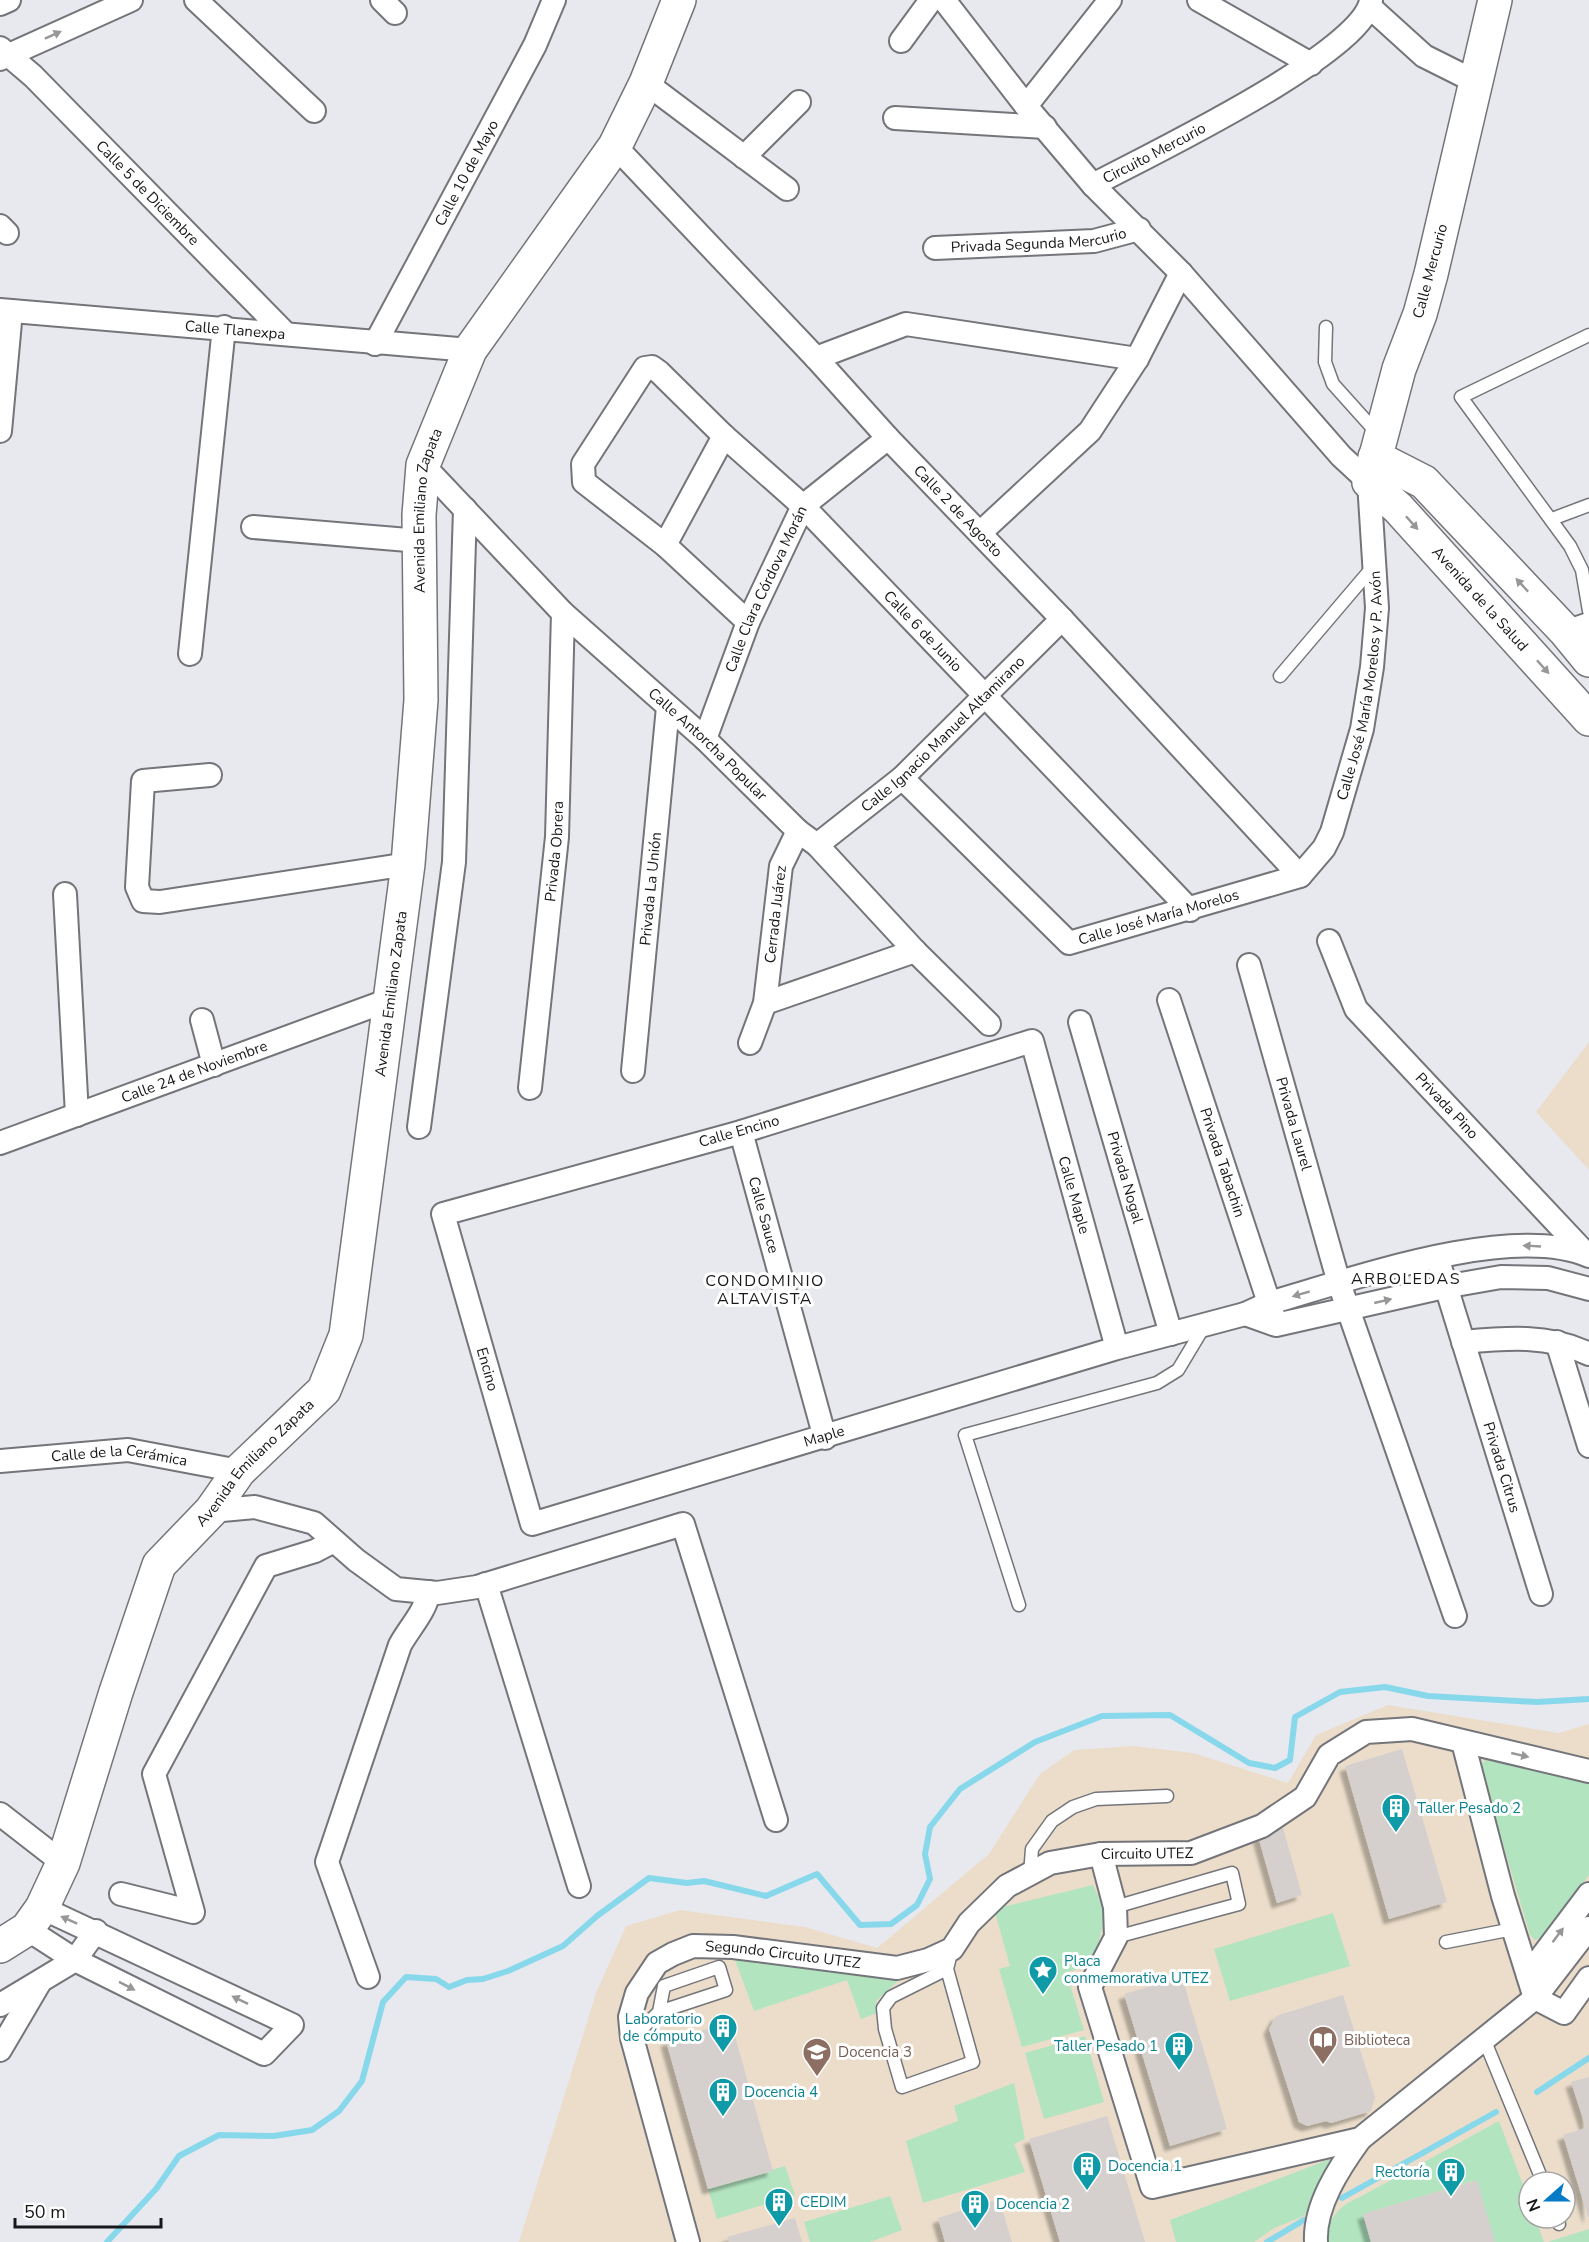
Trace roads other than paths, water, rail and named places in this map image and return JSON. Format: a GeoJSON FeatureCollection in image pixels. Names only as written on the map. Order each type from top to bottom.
{"type":"FeatureCollection","features":[{"type":"Feature","properties":{"kind":"main road","name":"Avenida Emiliano Zapata"},"geometry":{"type":"LineString","coordinates":[[35,1918],[63,1863],[116,1692],[159,1565],[211,1511],[239,1471],[324,1390],[346,1335],[408,864],[421,700],[420,541],[423,465],[470,350],[615,146],[646,83],[679,0]]}},
{"type":"Feature","properties":{"kind":"main road","name":"Calle Mercurio"},"geometry":{"type":"LineString","coordinates":[[1375,458],[1399,369],[1420,314],[1495,0]]}},
{"type":"Feature","properties":{"kind":"main road"},"geometry":{"type":"LineString","coordinates":[[1375,458],[1424,482],[1581,622],[1589,660]]}},
{"type":"Feature","properties":{"kind":"main road","name":"Avenida de la Salud"},"geometry":{"type":"LineString","coordinates":[[1375,458],[1398,508],[1589,719]]}},
{"type":"Feature","properties":{"kind":"main road"},"geometry":{"type":"LineString","coordinates":[[0,1946],[35,1918]]}},
{"type":"Feature","properties":{"kind":"street"},"geometry":{"type":"LineString","coordinates":[[0,4],[9,0]]}},
{"type":"Feature","properties":{"kind":"street"},"geometry":{"type":"LineString","coordinates":[[2,54],[131,0]]}},
{"type":"Feature","properties":{"kind":"street"},"geometry":{"type":"LineString","coordinates":[[196,0],[314,111]]}},
{"type":"Feature","properties":{"kind":"street","name":"Calle 10 de Mayo"},"geometry":{"type":"LineString","coordinates":[[375,344],[535,45],[554,0]]}},
{"type":"Feature","properties":{"kind":"street"},"geometry":{"type":"LineString","coordinates":[[902,41],[931,0]]}},
{"type":"Feature","properties":{"kind":"street","name":"Circuito Mercurio"},"geometry":{"type":"LineString","coordinates":[[944,0],[1026,106],[1093,185],[1311,64],[1350,32],[1370,3]]}},
{"type":"Feature","properties":{"kind":"street"},"geometry":{"type":"LineString","coordinates":[[1026,106],[1110,0]]}},
{"type":"Feature","properties":{"kind":"street"},"geometry":{"type":"LineString","coordinates":[[1199,0],[1311,64]]}},
{"type":"Feature","properties":{"kind":"street"},"geometry":{"type":"LineString","coordinates":[[1370,3],[1424,56],[1476,82]]}},
{"type":"Feature","properties":{"kind":"street","name":"Calle 5 de Diciembre"},"geometry":{"type":"LineString","coordinates":[[2,54],[33,76],[286,334]]}},
{"type":"Feature","properties":{"kind":"street"},"geometry":{"type":"LineString","coordinates":[[646,83],[787,189]]}},
{"type":"Feature","properties":{"kind":"street"},"geometry":{"type":"LineString","coordinates":[[744,157],[799,102]]}},
{"type":"Feature","properties":{"kind":"street"},"geometry":{"type":"LineString","coordinates":[[895,118],[1045,127]]}},
{"type":"Feature","properties":{"kind":"street","name":"Calle 2 de Agosto"},"geometry":{"type":"LineString","coordinates":[[615,146],[816,358],[888,438],[1062,619],[1300,876]]}},
{"type":"Feature","properties":{"kind":"street"},"geometry":{"type":"LineString","coordinates":[[1093,185],[1181,273],[1341,456],[1375,458]]}},
{"type":"Feature","properties":{"kind":"street","name":"Privada Segunda Mercurio"},"geometry":{"type":"LineString","coordinates":[[935,248],[1095,241],[1139,229]]}},
{"type":"Feature","properties":{"kind":"street"},"geometry":{"type":"LineString","coordinates":[[980,533],[1090,431],[1137,359],[1181,273]]}},
{"type":"Feature","properties":{"kind":"street"},"geometry":{"type":"LineString","coordinates":[[0,431],[6,310]]}},
{"type":"Feature","properties":{"kind":"street","name":"Calle Tlanexpa"},"geometry":{"type":"LineString","coordinates":[[6,310],[224,327],[375,344],[470,350]]}},
{"type":"Feature","properties":{"kind":"street"},"geometry":{"type":"LineString","coordinates":[[816,358],[906,324],[1137,359]]}},
{"type":"Feature","properties":{"kind":"street"},"geometry":{"type":"LineString","coordinates":[[190,654],[224,327]]}},
{"type":"Feature","properties":{"kind":"street","name":"Calle 6 de Junio"},"geometry":{"type":"LineString","coordinates":[[665,545],[584,482],[583,464],[645,368],[652,367],[724,436],[803,506],[1190,910]]}},
{"type":"Feature","properties":{"kind":"street"},"geometry":{"type":"LineString","coordinates":[[724,436],[665,545],[748,622]]}},
{"type":"Feature","properties":{"kind":"street","name":"Calle Clara Córdova Morán"},"geometry":{"type":"LineString","coordinates":[[705,740],[748,622],[803,506],[888,438]]}},
{"type":"Feature","properties":{"kind":"street","name":"Calle José María Morelos y P. Avón"},"geometry":{"type":"LineString","coordinates":[[1300,876],[1324,848],[1332,832],[1362,729],[1372,667],[1377,608],[1372,568],[1375,458]]}},
{"type":"Feature","properties":{"kind":"street","name":"Calle Antorcha Popular"},"geometry":{"type":"LineString","coordinates":[[423,465],[563,613],[705,740],[798,831],[817,844],[915,951],[989,1024]]}},
{"type":"Feature","properties":{"kind":"street"},"geometry":{"type":"LineString","coordinates":[[419,1127],[454,862],[465,509]]}},
{"type":"Feature","properties":{"kind":"street"},"geometry":{"type":"LineString","coordinates":[[253,527],[420,541]]}},
{"type":"Feature","properties":{"kind":"street","name":"Privada Obrera"},"geometry":{"type":"LineString","coordinates":[[530,1088],[557,837],[563,613]]}},
{"type":"Feature","properties":{"kind":"street","name":"Calle Ignacio Manuel Altamirano"},"geometry":{"type":"LineString","coordinates":[[817,844],[902,778],[1062,619]]}},
{"type":"Feature","properties":{"kind":"street","name":"Privada La Unión"},"geometry":{"type":"LineString","coordinates":[[633,1071],[668,706]]}},
{"type":"Feature","properties":{"kind":"street"},"geometry":{"type":"LineString","coordinates":[[210,775],[143,781],[137,887],[143,901],[160,902],[408,864]]}},
{"type":"Feature","properties":{"kind":"street","name":"Calle José María Morelos"},"geometry":{"type":"LineString","coordinates":[[902,778],[1070,943],[1190,910],[1300,876]]}},
{"type":"Feature","properties":{"kind":"street","name":"Cerrada Juárez"},"geometry":{"type":"LineString","coordinates":[[750,1043],[765,1003],[781,866],[798,831]]}},
{"type":"Feature","properties":{"kind":"street"},"geometry":{"type":"LineString","coordinates":[[65,894],[77,1115]]}},
{"type":"Feature","properties":{"kind":"street","name":"Privada Pino"},"geometry":{"type":"LineString","coordinates":[[1329,941],[1356,1009],[1587,1255]]}},
{"type":"Feature","properties":{"kind":"street"},"geometry":{"type":"LineString","coordinates":[[765,1003],[915,951]]}},
{"type":"Feature","properties":{"kind":"street","name":"Privada Laurel"},"geometry":{"type":"LineString","coordinates":[[1249,965],[1348,1310]]}},
{"type":"Feature","properties":{"kind":"street","name":"Calle 24 de Noviembre"},"geometry":{"type":"LineString","coordinates":[[0,1143],[389,1000]]}},
{"type":"Feature","properties":{"kind":"street","name":"Privada Tabachin"},"geometry":{"type":"LineString","coordinates":[[1169,1000],[1276,1325]]}},
{"type":"Feature","properties":{"kind":"street"},"geometry":{"type":"LineString","coordinates":[[202,1020],[214,1065]]}},
{"type":"Feature","properties":{"kind":"street","name":"Privada Nogal"},"geometry":{"type":"LineString","coordinates":[[1080,1022],[1171,1334]]}},
{"type":"Feature","properties":{"kind":"street","name":"Calle Encino"},"geometry":{"type":"LineString","coordinates":[[443,1214],[741,1132],[1032,1041]]}},
{"type":"Feature","properties":{"kind":"street","name":"Calle Maple"},"geometry":{"type":"LineString","coordinates":[[1032,1041],[1117,1348]]}},
{"type":"Feature","properties":{"kind":"street","name":"Calle Sauce"},"geometry":{"type":"LineString","coordinates":[[741,1132],[825,1438]]}},
{"type":"Feature","properties":{"kind":"street","name":"Encino"},"geometry":{"type":"LineString","coordinates":[[443,1214],[532,1524]]}},
{"type":"Feature","properties":{"kind":"street","name":"Maple"},"geometry":{"type":"LineString","coordinates":[[532,1524],[825,1438],[1117,1348],[1245,1314],[1269,1303],[1437,1257],[1509,1245],[1553,1247],[1587,1255]]}},
{"type":"Feature","properties":{"kind":"street","name":"Privada Citrus"},"geometry":{"type":"LineString","coordinates":[[1437,1257],[1444,1287],[1541,1594]]}},
{"type":"Feature","properties":{"kind":"street"},"geometry":{"type":"LineString","coordinates":[[1245,1314],[1276,1325],[1444,1287],[1501,1277],[1548,1278],[1589,1289]]}},
{"type":"Feature","properties":{"kind":"street"},"geometry":{"type":"LineString","coordinates":[[1348,1310],[1455,1616]]}},
{"type":"Feature","properties":{"kind":"street"},"geometry":{"type":"LineString","coordinates":[[1463,1342],[1509,1337],[1568,1344],[1589,1354]]}},
{"type":"Feature","properties":{"kind":"street"},"geometry":{"type":"LineString","coordinates":[[1557,1342],[1589,1446]]}},
{"type":"Feature","properties":{"kind":"street","name":"Calle de la Cerámica"},"geometry":{"type":"LineString","coordinates":[[0,1461],[128,1450],[239,1471]]}},
{"type":"Feature","properties":{"kind":"street"},"geometry":{"type":"LineString","coordinates":[[211,1511],[255,1508],[314,1523],[356,1560],[396,1589],[429,1592],[486,1584],[683,1524],[777,1820]]}},
{"type":"Feature","properties":{"kind":"street"},"geometry":{"type":"LineString","coordinates":[[121,1894],[193,1912],[154,1774],[267,1566],[315,1551],[334,1541]]}},
{"type":"Feature","properties":{"kind":"street"},"geometry":{"type":"LineString","coordinates":[[486,1584],[579,1886]]}},
{"type":"Feature","properties":{"kind":"street"},"geometry":{"type":"LineString","coordinates":[[368,1977],[327,1862],[400,1645],[413,1622],[426,1609],[429,1592]]}},
{"type":"Feature","properties":{"kind":"street","name":"Circuito UTEZ"},"geometry":{"type":"LineString","coordinates":[[1116,1937],[1114,1907],[1101,1854],[1191,1853],[1262,1826],[1305,1797],[1329,1755],[1366,1732],[1412,1730],[1589,1771]]}},
{"type":"Feature","properties":{"kind":"street"},"geometry":{"type":"LineString","coordinates":[[1463,1742],[1513,1929],[1535,1998],[1564,2013],[1589,1978]]}},
{"type":"Feature","properties":{"kind":"street"},"geometry":{"type":"LineString","coordinates":[[0,1814],[63,1863]]}},
{"type":"Feature","properties":{"kind":"street"},"geometry":{"type":"LineString","coordinates":[[949,1959],[969,1923],[1007,1886],[1050,1863],[1101,1854]]}},
{"type":"Feature","properties":{"kind":"street"},"geometry":{"type":"LineString","coordinates":[[1528,1975],[1589,1894]]}},
{"type":"Feature","properties":{"kind":"street"},"geometry":{"type":"LineString","coordinates":[[35,1918],[96,1932],[292,2025],[264,2054],[75,1960],[35,1918]]}},
{"type":"Feature","properties":{"kind":"street"},"geometry":{"type":"LineString","coordinates":[[1316,2242],[1315,2225],[1335,2178],[1359,2139],[1535,1998],[1589,1928]]}},
{"type":"Feature","properties":{"kind":"street"},"geometry":{"type":"LineString","coordinates":[[0,2005],[75,1960],[96,1932]]}},
{"type":"Feature","properties":{"kind":"street"},"geometry":{"type":"LineString","coordinates":[[1116,1937],[1090,1987],[1152,2187],[1359,2139]]}},
{"type":"Feature","properties":{"kind":"street","name":"Segundo Circuito UTEZ"},"geometry":{"type":"LineString","coordinates":[[688,2242],[632,2038],[630,2017],[637,1993],[657,1963],[693,1947],[733,1947],[897,1968],[928,1960],[949,1959]]}},
{"type":"Feature","properties":{"kind":"street"},"geometry":{"type":"LineString","coordinates":[[0,2050],[42,1979]]}},
{"type":"Feature","properties":{"kind":"lane"},"geometry":{"type":"LineString","coordinates":[[1326,327],[1325,362],[1333,384],[1375,458]]}},
{"type":"Feature","properties":{"kind":"lane"},"geometry":{"type":"LineString","coordinates":[[1581,622],[1586,569],[1552,519],[1520,482],[1461,397],[1589,335]]}},
{"type":"Feature","properties":{"kind":"lane"},"geometry":{"type":"LineString","coordinates":[[1552,519],[1589,505]]}},
{"type":"Feature","properties":{"kind":"lane"},"geometry":{"type":"LineString","coordinates":[[1280,676],[1372,568]]}},
{"type":"Feature","properties":{"kind":"lane"},"geometry":{"type":"LineString","coordinates":[[1019,1605],[965,1435],[1157,1383],[1178,1370],[1205,1325]]}},
{"type":"Feature","properties":{"kind":"lane"},"geometry":{"type":"LineString","coordinates":[[1030,1874],[1032,1849],[1052,1821],[1073,1807],[1096,1799],[1167,1796]]}},
{"type":"Feature","properties":{"kind":"lane"},"geometry":{"type":"LineString","coordinates":[[1114,1907],[1232,1874],[1239,1904],[1116,1937]]}},
{"type":"Feature","properties":{"kind":"lane"},"geometry":{"type":"LineString","coordinates":[[1446,1942],[1513,1929]]}},
{"type":"Feature","properties":{"kind":"lane"},"geometry":{"type":"LineString","coordinates":[[949,1959],[973,2062],[902,2087],[885,2029],[884,2008],[891,1998],[949,1959]]}},
{"type":"Feature","properties":{"kind":"lane"},"geometry":{"type":"LineString","coordinates":[[632,2038],[659,2012],[726,1990],[719,1967],[664,1986],[659,2012]]}},
{"type":"Feature","properties":{"kind":"lane"},"geometry":{"type":"LineString","coordinates":[[1484,2039],[1538,2170]]}},
{"type":"Feature","properties":{"kind":"waterway"},"geometry":{"type":"LineString","coordinates":[[107,2242],[156,2189],[179,2156],[219,2135],[274,2136],[312,2130],[339,2111],[362,2081],[383,2002],[406,1977],[436,1979],[449,1987],[467,1980],[483,1979],[508,1971],[563,1946],[597,1916],[649,1878],[687,1883],[704,1881],[766,1896],[817,1874],[860,1925],[891,1924],[917,1905],[930,1879],[925,1854],[930,1827],[960,1789],[1035,1742],[1102,1716],[1170,1715],[1249,1763],[1275,1768],[1290,1760],[1295,1717],[1340,1692],[1385,1687],[1428,1696],[1537,1702],[1589,1699]]}},
{"type":"Feature","properties":{"kind":"waterway"},"geometry":{"type":"LineString","coordinates":[[1537,2092],[1589,2058]]}},
{"type":"Feature","properties":{"kind":"waterway"},"geometry":{"type":"LineString","coordinates":[[1342,2198],[1496,2112]]}},
{"type":"Feature","properties":{"kind":"waterway"},"geometry":{"type":"LineString","coordinates":[[1267,2242],[1304,2220]]}},
{"type":"Feature","properties":{"kind":"place","name":"Taller Pesado 2"},"geometry":{"type":"Point","coordinates":[1396,1834]}},
{"type":"Feature","properties":{"kind":"place","name":"Placa conmemorativa UTEZ"},"geometry":{"type":"Point","coordinates":[1043,1996]}},
{"type":"Feature","properties":{"kind":"place","name":"Laboratorio de cómputo"},"geometry":{"type":"Point","coordinates":[723,2054]}},
{"type":"Feature","properties":{"kind":"place","name":"Biblioteca"},"geometry":{"type":"Point","coordinates":[1323,2066]}},
{"type":"Feature","properties":{"kind":"place","name":"Taller Pesado 1"},"geometry":{"type":"Point","coordinates":[1179,2072]}},
{"type":"Feature","properties":{"kind":"place","name":"Docencia 3"},"geometry":{"type":"Point","coordinates":[817,2078]}},
{"type":"Feature","properties":{"kind":"place","name":"Docencia 4"},"geometry":{"type":"Point","coordinates":[723,2118]}},
{"type":"Feature","properties":{"kind":"place","name":"Docencia 1"},"geometry":{"type":"Point","coordinates":[1087,2192]}},
{"type":"Feature","properties":{"kind":"place","name":"Rectoría"},"geometry":{"type":"Point","coordinates":[1451,2198]}},
{"type":"Feature","properties":{"kind":"place","name":"CEDIM"},"geometry":{"type":"Point","coordinates":[779,2228]}},
{"type":"Feature","properties":{"kind":"place","name":"Docencia 2"},"geometry":{"type":"Point","coordinates":[975,2230]}},
{"type":"Feature","properties":{"kind":"district","name":"ARBOLEDAS"},"geometry":{"type":"Point","coordinates":[1406,1279]}},
{"type":"Feature","properties":{"kind":"district","name":"CONDOMINIO ALTAVISTA"},"geometry":{"type":"Point","coordinates":[765,1290]}}]}
